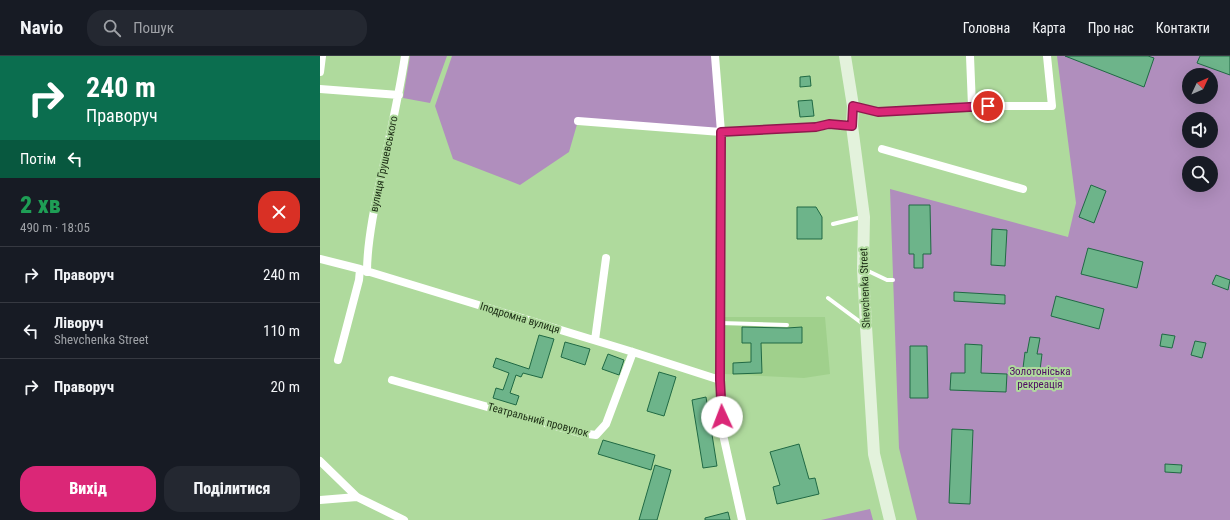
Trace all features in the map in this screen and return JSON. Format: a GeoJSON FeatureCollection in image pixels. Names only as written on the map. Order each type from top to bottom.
{"type":"FeatureCollection","features":[{"type":"Feature","properties":{"kind":"main road","name":"Shevchenka Street"},"geometry":{"type":"LineString","coordinates":[[845,56],[853,106],[852,126],[864,217],[866,326],[874,454],[890,520]]}},
{"type":"Feature","properties":{"kind":"street"},"geometry":{"type":"LineString","coordinates":[[320,72],[322,56]]}},
{"type":"Feature","properties":{"kind":"street","name":"вулиця Грушевського"},"geometry":{"type":"LineString","coordinates":[[338,360],[359,280],[367,261],[376,201],[399,95],[405,56]]}},
{"type":"Feature","properties":{"kind":"street"},"geometry":{"type":"LineString","coordinates":[[715,56],[721,132],[720,380],[722,430],[742,520]]}},
{"type":"Feature","properties":{"kind":"street"},"geometry":{"type":"LineString","coordinates":[[970,56],[972,106]]}},
{"type":"Feature","properties":{"kind":"street"},"geometry":{"type":"LineString","coordinates":[[853,106],[878,112],[972,106],[1052,106],[1047,56]]}},
{"type":"Feature","properties":{"kind":"street"},"geometry":{"type":"LineString","coordinates":[[320,89],[399,95]]}},
{"type":"Feature","properties":{"kind":"street"},"geometry":{"type":"LineString","coordinates":[[578,121],[721,132],[816,127],[829,124],[852,126]]}},
{"type":"Feature","properties":{"kind":"street"},"geometry":{"type":"LineString","coordinates":[[882,149],[1023,189]]}},
{"type":"Feature","properties":{"kind":"street"},"geometry":{"type":"LineString","coordinates":[[596,340],[606,258]]}},
{"type":"Feature","properties":{"kind":"street","name":"Іподромна вулиця"},"geometry":{"type":"LineString","coordinates":[[320,259],[364,270],[596,340],[720,380]]}},
{"type":"Feature","properties":{"kind":"street","name":"Театральний провулок"},"geometry":{"type":"LineString","coordinates":[[392,380],[580,433],[596,435],[606,424],[633,352]]}},
{"type":"Feature","properties":{"kind":"street"},"geometry":{"type":"LineString","coordinates":[[320,461],[357,497],[404,520]]}},
{"type":"Feature","properties":{"kind":"street"},"geometry":{"type":"LineString","coordinates":[[320,500],[357,497]]}},
{"type":"Feature","properties":{"kind":"lane"},"geometry":{"type":"LineString","coordinates":[[833,224],[864,217]]}},
{"type":"Feature","properties":{"kind":"lane"},"geometry":{"type":"LineString","coordinates":[[864,269],[887,280],[893,280]]}},
{"type":"Feature","properties":{"kind":"lane"},"geometry":{"type":"LineString","coordinates":[[828,298],[866,326]]}},
{"type":"Feature","properties":{"kind":"lane"},"geometry":{"type":"LineString","coordinates":[[720,323],[788,325]]}},
{"type":"Feature","properties":{"kind":"shaded area"},"geometry":{"type":"Polygon","coordinates":[[[723,317],[825,317],[830,374],[804,378],[724,374],[723,317]]]}},
{"type":"Feature","properties":{"kind":"green space"},"geometry":{"type":"Polygon","coordinates":[[[410,56],[447,56],[430,103],[403,98],[410,56]]]}},
{"type":"Feature","properties":{"kind":"green space"},"geometry":{"type":"Polygon","coordinates":[[[452,56],[715,56],[721,132],[578,121],[569,152],[520,185],[453,159],[435,106],[452,56]]]}},
{"type":"Feature","properties":{"kind":"green space","name":"Золотоніська рекреація"},"geometry":{"type":"Polygon","coordinates":[[[1057,56],[1230,56],[1230,520],[917,520],[899,448],[890,189],[1068,237],[1076,203],[1057,56]]]}},
{"type":"Feature","properties":{"kind":"green space"},"geometry":{"type":"Polygon","coordinates":[[[870,509],[873,520],[821,520],[870,509]]]}},
{"type":"Feature","properties":{"kind":"building"},"geometry":{"type":"Polygon","coordinates":[[[1065,56],[1148,56],[1154,58],[1144,87],[1065,56]]]}},
{"type":"Feature","properties":{"kind":"building"},"geometry":{"type":"Polygon","coordinates":[[[1200,56],[1230,56],[1230,75],[1218,71],[1218,68],[1211,68],[1197,63],[1200,56]]]}},
{"type":"Feature","properties":{"kind":"building"},"geometry":{"type":"Polygon","coordinates":[[[810,76],[811,86],[800,87],[800,77],[810,76]]]}},
{"type":"Feature","properties":{"kind":"building"},"geometry":{"type":"Polygon","coordinates":[[[812,100],[814,116],[800,117],[798,101],[812,100]]]}},
{"type":"Feature","properties":{"kind":"building"},"geometry":{"type":"Polygon","coordinates":[[[1091,185],[1106,191],[1094,223],[1079,217],[1091,185]]]}},
{"type":"Feature","properties":{"kind":"building"},"geometry":{"type":"Polygon","coordinates":[[[909,205],[930,205],[931,254],[923,254],[923,268],[914,268],[914,254],[909,254],[909,205]]]}},
{"type":"Feature","properties":{"kind":"building"},"geometry":{"type":"Polygon","coordinates":[[[797,207],[816,207],[822,217],[822,239],[797,239],[797,207]]]}},
{"type":"Feature","properties":{"kind":"building"},"geometry":{"type":"Polygon","coordinates":[[[992,229],[1007,230],[1005,266],[991,265],[992,229]]]}},
{"type":"Feature","properties":{"kind":"building"},"geometry":{"type":"Polygon","coordinates":[[[1088,248],[1143,262],[1137,288],[1081,274],[1088,248]]]}},
{"type":"Feature","properties":{"kind":"building"},"geometry":{"type":"Polygon","coordinates":[[[1216,275],[1230,280],[1228,290],[1212,284],[1216,275]]]}},
{"type":"Feature","properties":{"kind":"building"},"geometry":{"type":"Polygon","coordinates":[[[954,292],[1005,295],[1005,304],[954,301],[954,292]]]}},
{"type":"Feature","properties":{"kind":"building"},"geometry":{"type":"Polygon","coordinates":[[[1056,296],[1104,309],[1099,329],[1051,316],[1056,296]]]}},
{"type":"Feature","properties":{"kind":"building"},"geometry":{"type":"Polygon","coordinates":[[[742,327],[802,327],[802,343],[761,343],[762,373],[733,374],[733,363],[751,362],[751,343],[742,343],[742,327]]]}},
{"type":"Feature","properties":{"kind":"building"},"geometry":{"type":"Polygon","coordinates":[[[1162,334],[1175,336],[1172,348],[1160,346],[1162,334]]]}},
{"type":"Feature","properties":{"kind":"building"},"geometry":{"type":"Polygon","coordinates":[[[539,335],[554,339],[542,378],[523,373],[521,377],[516,375],[510,393],[519,396],[516,405],[493,398],[496,388],[503,390],[509,373],[493,367],[496,358],[529,369],[539,335]]]}},
{"type":"Feature","properties":{"kind":"building"},"geometry":{"type":"Polygon","coordinates":[[[1030,337],[1040,338],[1037,354],[1042,354],[1040,370],[1023,368],[1025,352],[1027,353],[1030,337]]]}},
{"type":"Feature","properties":{"kind":"building"},"geometry":{"type":"Polygon","coordinates":[[[1195,341],[1206,343],[1202,358],[1191,355],[1195,341]]]}},
{"type":"Feature","properties":{"kind":"building"},"geometry":{"type":"Polygon","coordinates":[[[565,342],[590,349],[585,365],[561,357],[565,342]]]}},
{"type":"Feature","properties":{"kind":"building"},"geometry":{"type":"Polygon","coordinates":[[[965,344],[982,345],[981,373],[1007,374],[1006,392],[950,390],[951,373],[965,373],[965,344]]]}},
{"type":"Feature","properties":{"kind":"building"},"geometry":{"type":"Polygon","coordinates":[[[910,346],[927,346],[928,398],[910,398],[910,346]]]}},
{"type":"Feature","properties":{"kind":"building"},"geometry":{"type":"Polygon","coordinates":[[[608,354],[624,360],[619,375],[602,369],[608,354]]]}},
{"type":"Feature","properties":{"kind":"building"},"geometry":{"type":"Polygon","coordinates":[[[659,372],[676,377],[664,416],[647,411],[659,372]]]}},
{"type":"Feature","properties":{"kind":"building"},"geometry":{"type":"Polygon","coordinates":[[[706,397],[717,466],[703,468],[692,400],[706,397]]]}},
{"type":"Feature","properties":{"kind":"building"},"geometry":{"type":"Polygon","coordinates":[[[952,429],[973,430],[970,504],[949,503],[952,429]]]}},
{"type":"Feature","properties":{"kind":"building"},"geometry":{"type":"Polygon","coordinates":[[[603,440],[655,455],[651,470],[598,454],[603,440]]]}},
{"type":"Feature","properties":{"kind":"building"},"geometry":{"type":"Polygon","coordinates":[[[799,444],[809,479],[815,478],[819,494],[777,504],[773,487],[780,485],[770,452],[799,444]]]}},
{"type":"Feature","properties":{"kind":"building"},"geometry":{"type":"Polygon","coordinates":[[[1165,464],[1182,465],[1181,473],[1165,472],[1165,464]]]}},
{"type":"Feature","properties":{"kind":"building"},"geometry":{"type":"Polygon","coordinates":[[[655,465],[671,470],[657,520],[639,520],[655,465]]]}},
{"type":"Feature","properties":{"kind":"building"},"geometry":{"type":"Polygon","coordinates":[[[728,512],[730,520],[705,520],[705,518],[728,512]]]}},
{"type":"Feature","properties":{"kind":"route"},"geometry":{"type":"LineString","coordinates":[[722,417],[720,380],[721,132],[816,127],[829,124],[852,126],[853,106],[878,112],[988,106]]}}]}
